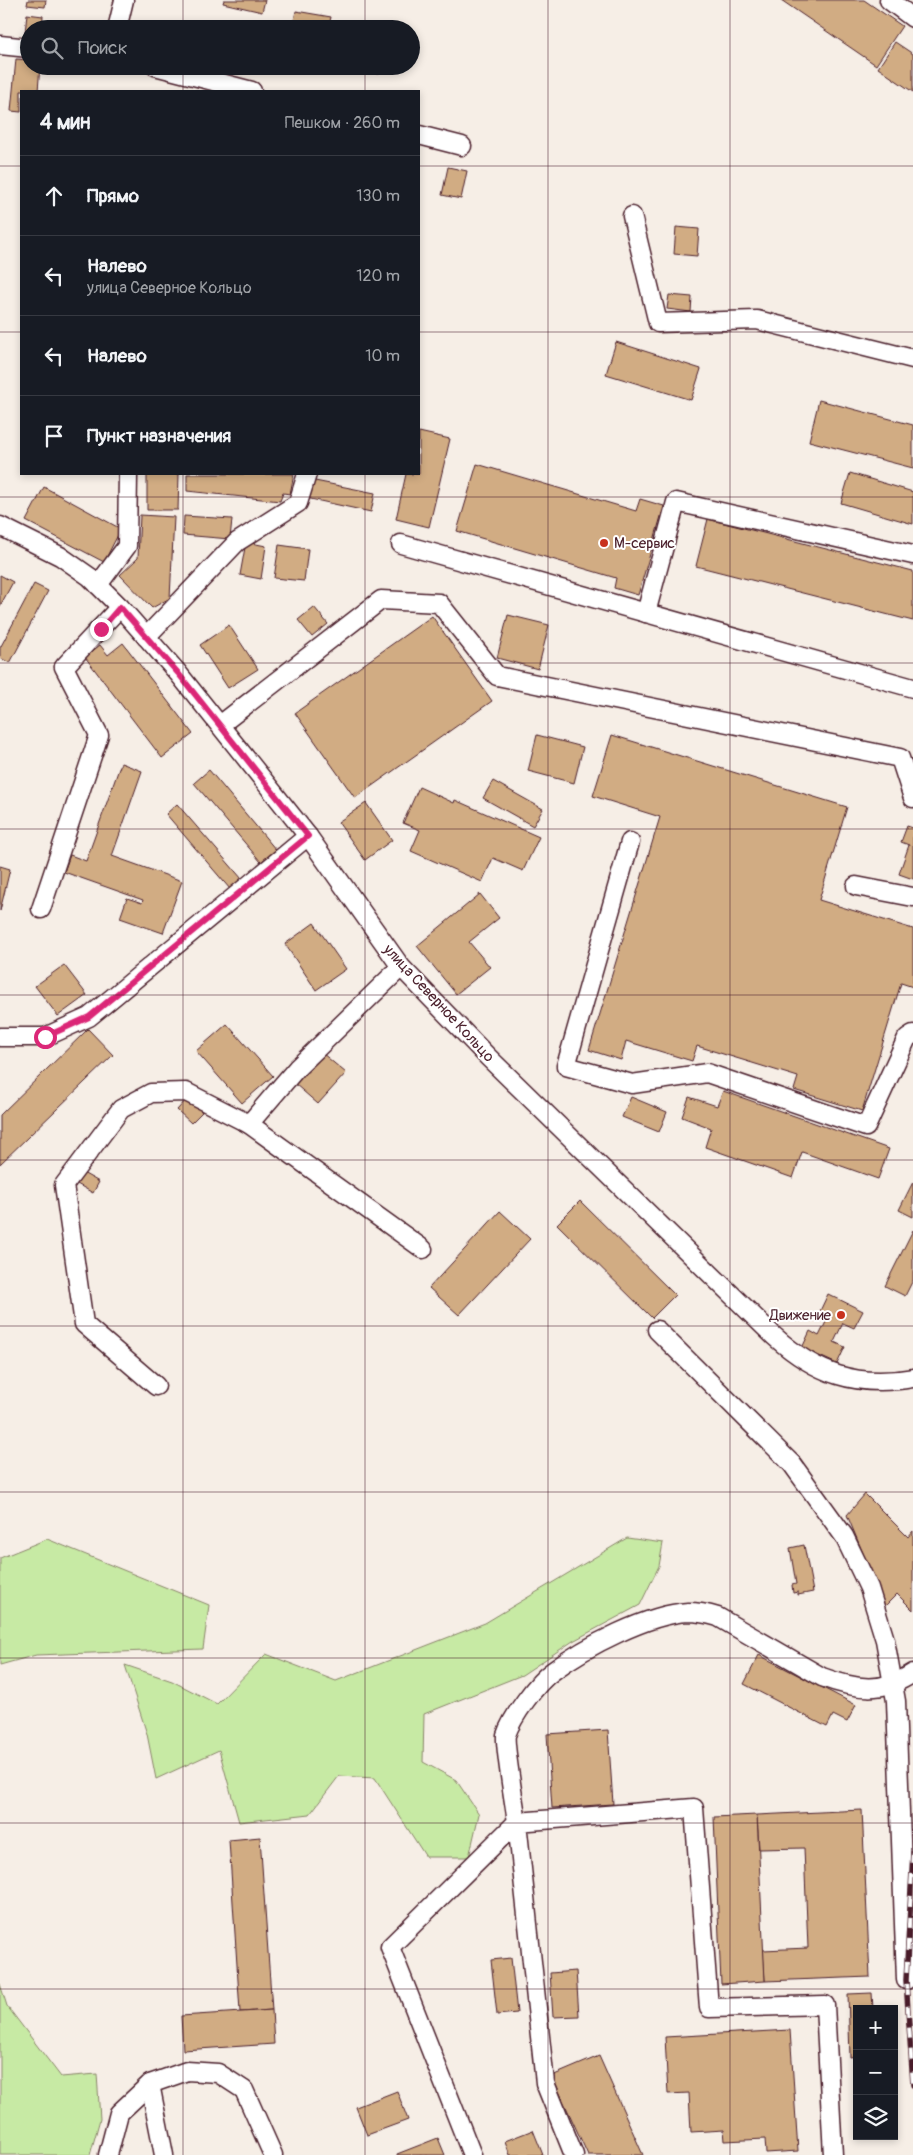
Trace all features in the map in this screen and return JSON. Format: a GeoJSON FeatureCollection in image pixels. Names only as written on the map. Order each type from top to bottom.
{"type":"FeatureCollection","features":[{"type":"Feature","properties":{"kind":"street"},"geometry":{"type":"LineString","coordinates":[[119,20],[124,0]]}},
{"type":"Feature","properties":{"kind":"street"},"geometry":{"type":"LineString","coordinates":[[889,0],[913,18]]}},
{"type":"Feature","properties":{"kind":"street"},"geometry":{"type":"LineString","coordinates":[[0,45],[20,47]]}},
{"type":"Feature","properties":{"kind":"street"},"geometry":{"type":"LineString","coordinates":[[190,75],[248,90]]}},
{"type":"Feature","properties":{"kind":"street"},"geometry":{"type":"LineString","coordinates":[[420,135],[462,146]]}},
{"type":"Feature","properties":{"kind":"street"},"geometry":{"type":"LineString","coordinates":[[632,216],[658,323],[757,320],[913,359]]}},
{"type":"Feature","properties":{"kind":"street"},"geometry":{"type":"LineString","coordinates":[[98,585],[127,546],[128,475]]}},
{"type":"Feature","properties":{"kind":"street"},"geometry":{"type":"LineString","coordinates":[[146,636],[237,542],[298,503],[307,475]]}},
{"type":"Feature","properties":{"kind":"street"},"geometry":{"type":"LineString","coordinates":[[646,612],[676,502],[913,555]]}},
{"type":"Feature","properties":{"kind":"street","name":"улица Северное Кольцо"},"geometry":{"type":"LineString","coordinates":[[0,526],[60,556],[98,585],[120,607],[220,725],[308,836],[402,967],[488,1057],[790,1350],[809,1363],[852,1379],[893,1382],[913,1378]]}},
{"type":"Feature","properties":{"kind":"street"},"geometry":{"type":"LineString","coordinates":[[401,544],[913,688]]}},
{"type":"Feature","properties":{"kind":"street"},"geometry":{"type":"LineString","coordinates":[[220,725],[381,600],[439,603],[497,676],[900,758],[913,798]]}},
{"type":"Feature","properties":{"kind":"street"},"geometry":{"type":"LineString","coordinates":[[41,909],[99,736],[64,667],[120,607]]}},
{"type":"Feature","properties":{"kind":"street"},"geometry":{"type":"LineString","coordinates":[[0,1037],[45,1037],[89,1017],[308,836]]}},
{"type":"Feature","properties":{"kind":"street"},"geometry":{"type":"LineString","coordinates":[[630,842],[566,1066],[632,1084],[707,1073],[866,1127],[907,1038],[913,1034]]}},
{"type":"Feature","properties":{"kind":"street"},"geometry":{"type":"LineString","coordinates":[[856,886],[913,897]]}},
{"type":"Feature","properties":{"kind":"street"},"geometry":{"type":"LineString","coordinates":[[249,1124],[297,1068],[402,967]]}},
{"type":"Feature","properties":{"kind":"street"},"geometry":{"type":"LineString","coordinates":[[156,1386],[84,1324],[64,1185],[121,1109],[151,1093],[186,1092],[249,1124],[423,1249]]}},
{"type":"Feature","properties":{"kind":"street"},"geometry":{"type":"LineString","coordinates":[[657,1330],[792,1464],[844,1536],[868,1588],[885,1640],[897,1721],[906,1980]]}},
{"type":"Feature","properties":{"kind":"street"},"geometry":{"type":"LineString","coordinates":[[574,2155],[544,2083],[517,1822],[506,1736],[521,1706],[551,1672],[600,1642],[664,1616],[701,1612],[718,1618],[836,1683],[866,1689],[893,1684],[913,1673]]}},
{"type":"Feature","properties":{"kind":"street"},"geometry":{"type":"LineString","coordinates":[[472,2155],[390,1947],[517,1822],[694,1808],[709,2008],[825,2005],[833,2155]]}},
{"type":"Feature","properties":{"kind":"street"},"geometry":{"type":"LineString","coordinates":[[108,2155],[119,2113],[150,2084],[187,2071],[218,2073],[244,2090],[273,2155]]}},
{"type":"Feature","properties":{"kind":"street"},"geometry":{"type":"LineString","coordinates":[[150,2084],[164,2155]]}},
{"type":"Feature","properties":{"kind":"green space"},"geometry":{"type":"Polygon","coordinates":[[[627,1538],[663,1543],[659,1566],[640,1605],[573,1641],[522,1675],[424,1714],[423,1762],[456,1780],[479,1814],[469,1857],[426,1857],[375,1778],[339,1776],[310,1814],[239,1822],[219,1750],[156,1779],[147,1734],[125,1665],[172,1681],[217,1704],[266,1654],[336,1681],[485,1623],[627,1538]]]}},
{"type":"Feature","properties":{"kind":"green space"},"geometry":{"type":"Polygon","coordinates":[[[47,1539],[209,1605],[203,1649],[36,1655],[0,1665],[0,1558],[47,1539]]]}},
{"type":"Feature","properties":{"kind":"green space"},"geometry":{"type":"Polygon","coordinates":[[[0,1984],[7,2006],[61,2077],[97,2074],[100,2119],[90,2155],[0,2155],[0,1984]]]}},
{"type":"Feature","properties":{"kind":"building"},"geometry":{"type":"Polygon","coordinates":[[[28,0],[46,0],[45,7],[27,5],[28,0]]]}},
{"type":"Feature","properties":{"kind":"building"},"geometry":{"type":"Polygon","coordinates":[[[224,0],[265,0],[262,12],[223,3],[224,0]]]}},
{"type":"Feature","properties":{"kind":"building"},"geometry":{"type":"Polygon","coordinates":[[[781,0],[864,0],[902,26],[876,65],[781,0]]]}},
{"type":"Feature","properties":{"kind":"building"},"geometry":{"type":"Polygon","coordinates":[[[296,11],[331,17],[330,20],[294,20],[296,11]]]}},
{"type":"Feature","properties":{"kind":"building"},"geometry":{"type":"Polygon","coordinates":[[[27,14],[43,16],[43,20],[26,20],[27,14]]]}},
{"type":"Feature","properties":{"kind":"building"},"geometry":{"type":"Polygon","coordinates":[[[895,42],[913,54],[913,92],[878,68],[895,42]]]}},
{"type":"Feature","properties":{"kind":"building"},"geometry":{"type":"Polygon","coordinates":[[[16,59],[20,59],[20,75],[39,75],[38,90],[20,90],[20,112],[11,111],[16,59]]]}},
{"type":"Feature","properties":{"kind":"building"},"geometry":{"type":"Polygon","coordinates":[[[448,167],[467,171],[461,199],[442,195],[448,167]]]}},
{"type":"Feature","properties":{"kind":"building"},"geometry":{"type":"Polygon","coordinates":[[[676,227],[699,229],[697,256],[674,254],[676,227]]]}},
{"type":"Feature","properties":{"kind":"building"},"geometry":{"type":"Polygon","coordinates":[[[669,295],[692,297],[691,312],[667,309],[669,295]]]}},
{"type":"Feature","properties":{"kind":"building"},"geometry":{"type":"Polygon","coordinates":[[[616,342],[701,369],[691,400],[606,374],[616,342]]]}},
{"type":"Feature","properties":{"kind":"building"},"geometry":{"type":"Polygon","coordinates":[[[819,400],[913,425],[913,468],[809,441],[819,400]]]}},
{"type":"Feature","properties":{"kind":"building"},"geometry":{"type":"Polygon","coordinates":[[[420,432],[450,439],[429,527],[396,519],[406,475],[420,475],[420,432]]]}},
{"type":"Feature","properties":{"kind":"building"},"geometry":{"type":"Polygon","coordinates":[[[477,464],[636,511],[640,499],[664,506],[638,595],[614,588],[616,578],[457,531],[477,464]]]}},
{"type":"Feature","properties":{"kind":"building"},"geometry":{"type":"Polygon","coordinates":[[[850,473],[913,492],[913,524],[841,503],[850,473]]]}},
{"type":"Feature","properties":{"kind":"building"},"geometry":{"type":"Polygon","coordinates":[[[147,475],[179,475],[178,510],[147,510],[147,475]]]}},
{"type":"Feature","properties":{"kind":"building"},"geometry":{"type":"Polygon","coordinates":[[[187,475],[294,475],[290,494],[283,493],[280,501],[187,491],[187,475]]]}},
{"type":"Feature","properties":{"kind":"building"},"geometry":{"type":"Polygon","coordinates":[[[310,480],[375,493],[371,512],[306,498],[310,480]]]}},
{"type":"Feature","properties":{"kind":"building"},"geometry":{"type":"Polygon","coordinates":[[[44,487],[121,529],[104,562],[26,521],[44,487]]]}},
{"type":"Feature","properties":{"kind":"building"},"geometry":{"type":"Polygon","coordinates":[[[140,515],[174,517],[170,598],[152,608],[120,575],[138,558],[140,515]]]}},
{"type":"Feature","properties":{"kind":"building"},"geometry":{"type":"Polygon","coordinates":[[[184,516],[232,519],[230,539],[183,535],[184,516]]]}},
{"type":"Feature","properties":{"kind":"building"},"geometry":{"type":"Polygon","coordinates":[[[708,519],[913,571],[913,621],[696,566],[708,519]]]}},
{"type":"Feature","properties":{"kind":"building"},"geometry":{"type":"Polygon","coordinates":[[[246,542],[266,546],[261,579],[240,575],[246,542]]]}},
{"type":"Feature","properties":{"kind":"building"},"geometry":{"type":"Polygon","coordinates":[[[279,545],[308,549],[304,581],[274,578],[279,545]]]}},
{"type":"Feature","properties":{"kind":"building"},"geometry":{"type":"Polygon","coordinates":[[[0,575],[13,582],[0,606],[0,575]]]}},
{"type":"Feature","properties":{"kind":"building"},"geometry":{"type":"Polygon","coordinates":[[[34,584],[48,591],[10,663],[0,658],[0,648],[34,584]]]}},
{"type":"Feature","properties":{"kind":"building"},"geometry":{"type":"Polygon","coordinates":[[[314,607],[328,624],[312,637],[298,620],[314,607]]]}},
{"type":"Feature","properties":{"kind":"building"},"geometry":{"type":"Polygon","coordinates":[[[508,615],[549,625],[538,669],[497,658],[508,615]]]}},
{"type":"Feature","properties":{"kind":"building"},"geometry":{"type":"Polygon","coordinates":[[[432,616],[492,701],[355,798],[295,713],[432,616]]]}},
{"type":"Feature","properties":{"kind":"building"},"geometry":{"type":"Polygon","coordinates":[[[229,625],[258,669],[228,688],[200,645],[229,625]]]}},
{"type":"Feature","properties":{"kind":"building"},"geometry":{"type":"Polygon","coordinates":[[[123,643],[193,734],[162,758],[85,657],[100,645],[108,655],[123,643]]]}},
{"type":"Feature","properties":{"kind":"building"},"geometry":{"type":"Polygon","coordinates":[[[537,735],[583,747],[574,783],[528,771],[537,735]]]}},
{"type":"Feature","properties":{"kind":"building"},"geometry":{"type":"Polygon","coordinates":[[[612,735],[847,807],[819,900],[913,929],[913,987],[901,983],[862,1111],[794,1090],[798,1077],[697,1046],[692,1061],[626,1041],[621,1060],[589,1050],[660,817],[593,796],[612,735]]]}},
{"type":"Feature","properties":{"kind":"building"},"geometry":{"type":"Polygon","coordinates":[[[121,763],[142,771],[112,856],[182,881],[163,933],[120,918],[127,898],[142,903],[143,900],[64,872],[70,855],[86,861],[121,763]]]}},
{"type":"Feature","properties":{"kind":"building"},"geometry":{"type":"Polygon","coordinates":[[[209,770],[276,850],[261,862],[194,783],[209,770]]]}},
{"type":"Feature","properties":{"kind":"building"},"geometry":{"type":"Polygon","coordinates":[[[493,781],[543,809],[533,826],[483,798],[493,781]]]}},
{"type":"Feature","properties":{"kind":"building"},"geometry":{"type":"Polygon","coordinates":[[[419,787],[454,803],[455,800],[539,837],[523,871],[493,858],[482,882],[411,851],[420,830],[403,823],[419,787]]]}},
{"type":"Feature","properties":{"kind":"building"},"geometry":{"type":"Polygon","coordinates":[[[366,803],[392,840],[365,860],[338,822],[366,803]]]}},
{"type":"Feature","properties":{"kind":"building"},"geometry":{"type":"Polygon","coordinates":[[[177,804],[242,879],[230,889],[166,814],[177,804]]]}},
{"type":"Feature","properties":{"kind":"building"},"geometry":{"type":"Polygon","coordinates":[[[907,826],[913,828],[913,879],[899,874],[909,845],[901,842],[907,826]]]}},
{"type":"Feature","properties":{"kind":"building"},"geometry":{"type":"Polygon","coordinates":[[[0,866],[10,869],[0,911],[0,866]]]}},
{"type":"Feature","properties":{"kind":"building"},"geometry":{"type":"Polygon","coordinates":[[[480,894],[499,918],[469,942],[490,967],[456,994],[417,946],[480,894]]]}},
{"type":"Feature","properties":{"kind":"building"},"geometry":{"type":"Polygon","coordinates":[[[314,923],[346,969],[316,990],[285,944],[314,923]]]}},
{"type":"Feature","properties":{"kind":"building"},"geometry":{"type":"Polygon","coordinates":[[[64,965],[87,995],[58,1016],[35,986],[64,965]]]}},
{"type":"Feature","properties":{"kind":"building"},"geometry":{"type":"Polygon","coordinates":[[[227,1024],[273,1076],[242,1103],[196,1051],[227,1024]]]}},
{"type":"Feature","properties":{"kind":"building"},"geometry":{"type":"Polygon","coordinates":[[[88,1029],[113,1055],[0,1164],[0,1115],[88,1029]]]}},
{"type":"Feature","properties":{"kind":"building"},"geometry":{"type":"Polygon","coordinates":[[[322,1053],[346,1073],[318,1104],[295,1084],[322,1053]]]}},
{"type":"Feature","properties":{"kind":"building"},"geometry":{"type":"Polygon","coordinates":[[[723,1091],[889,1149],[878,1179],[802,1152],[793,1178],[705,1147],[711,1128],[682,1117],[689,1097],[717,1106],[723,1091]]]}},
{"type":"Feature","properties":{"kind":"building"},"geometry":{"type":"Polygon","coordinates":[[[631,1097],[667,1112],[659,1132],[622,1117],[631,1097]]]}},
{"type":"Feature","properties":{"kind":"building"},"geometry":{"type":"Polygon","coordinates":[[[188,1098],[202,1112],[191,1123],[177,1110],[188,1098]]]}},
{"type":"Feature","properties":{"kind":"building"},"geometry":{"type":"Polygon","coordinates":[[[83,1173],[99,1182],[93,1193],[77,1184],[83,1173]]]}},
{"type":"Feature","properties":{"kind":"building"},"geometry":{"type":"Polygon","coordinates":[[[913,1182],[913,1217],[899,1210],[913,1182]]]}},
{"type":"Feature","properties":{"kind":"building"},"geometry":{"type":"Polygon","coordinates":[[[580,1201],[675,1295],[652,1318],[557,1224],[580,1201]]]}},
{"type":"Feature","properties":{"kind":"building"},"geometry":{"type":"Polygon","coordinates":[[[500,1211],[530,1239],[459,1315],[429,1288],[500,1211]]]}},
{"type":"Feature","properties":{"kind":"building"},"geometry":{"type":"Polygon","coordinates":[[[913,1230],[913,1280],[905,1296],[885,1286],[913,1230]]]}},
{"type":"Feature","properties":{"kind":"building"},"geometry":{"type":"Polygon","coordinates":[[[828,1294],[863,1311],[854,1328],[843,1323],[834,1342],[845,1347],[837,1364],[802,1348],[810,1331],[819,1336],[829,1316],[820,1311],[828,1294]]]}},
{"type":"Feature","properties":{"kind":"building"},"geometry":{"type":"Polygon","coordinates":[[[865,1494],[908,1537],[913,1531],[913,1610],[897,1594],[885,1606],[847,1515],[865,1494]]]}},
{"type":"Feature","properties":{"kind":"building"},"geometry":{"type":"Polygon","coordinates":[[[804,1545],[813,1592],[798,1595],[798,1592],[793,1593],[792,1585],[796,1584],[790,1548],[804,1545]]]}},
{"type":"Feature","properties":{"kind":"building"},"geometry":{"type":"Polygon","coordinates":[[[759,1655],[856,1705],[847,1722],[833,1715],[827,1727],[744,1684],[759,1655]]]}},
{"type":"Feature","properties":{"kind":"building"},"geometry":{"type":"Polygon","coordinates":[[[608,1730],[613,1804],[552,1808],[547,1734],[608,1730]]]}},
{"type":"Feature","properties":{"kind":"building"},"geometry":{"type":"Polygon","coordinates":[[[862,1810],[870,1977],[765,1981],[763,1950],[808,1948],[804,1848],[759,1849],[757,1815],[862,1810]]]}},
{"type":"Feature","properties":{"kind":"building"},"geometry":{"type":"Polygon","coordinates":[[[757,1815],[765,1981],[721,1984],[714,1817],[757,1815]]]}},
{"type":"Feature","properties":{"kind":"building"},"geometry":{"type":"Polygon","coordinates":[[[260,1837],[272,2010],[240,2012],[229,1840],[260,1837]]]}},
{"type":"Feature","properties":{"kind":"building"},"geometry":{"type":"Polygon","coordinates":[[[511,1958],[517,2013],[497,2015],[491,1960],[511,1958]]]}},
{"type":"Feature","properties":{"kind":"building"},"geometry":{"type":"Polygon","coordinates":[[[576,1971],[579,2016],[553,2017],[550,1973],[576,1971]]]}},
{"type":"Feature","properties":{"kind":"building"},"geometry":{"type":"Polygon","coordinates":[[[872,1993],[873,2005],[853,2005],[853,2057],[850,2057],[848,1994],[872,1993]]]}},
{"type":"Feature","properties":{"kind":"building"},"geometry":{"type":"Polygon","coordinates":[[[272,2010],[274,2044],[183,2050],[181,2016],[272,2010]]]}},
{"type":"Feature","properties":{"kind":"building"},"geometry":{"type":"Polygon","coordinates":[[[790,2030],[798,2151],[766,2153],[765,2139],[725,2141],[724,2130],[691,2132],[689,2093],[668,2094],[665,2037],[790,2030]]]}},
{"type":"Feature","properties":{"kind":"building"},"geometry":{"type":"Polygon","coordinates":[[[599,2056],[643,2155],[588,2155],[552,2076],[599,2056]]]}},
{"type":"Feature","properties":{"kind":"building"},"geometry":{"type":"Polygon","coordinates":[[[397,2091],[408,2120],[367,2135],[356,2107],[397,2091]]]}},
{"type":"Feature","properties":{"kind":"building"},"geometry":{"type":"Polygon","coordinates":[[[533,2130],[543,2155],[510,2155],[505,2141],[533,2130]]]}},
{"type":"Feature","properties":{"kind":"building"},"geometry":{"type":"Polygon","coordinates":[[[438,2138],[445,2155],[397,2155],[397,2154],[438,2138]]]}},
{"type":"Feature","properties":{"kind":"railway"},"geometry":{"type":"LineString","coordinates":[[913,1852],[906,1980],[913,2085]]}},
{"type":"Feature","properties":{"kind":"place","name":"М-сервис"},"geometry":{"type":"Point","coordinates":[604,543]}},
{"type":"Feature","properties":{"kind":"place","name":"Движение"},"geometry":{"type":"Point","coordinates":[841,1315]}},
{"type":"Feature","properties":{"kind":"route"},"geometry":{"type":"LineString","coordinates":[[45,1037],[89,1017],[308,836],[178,673],[120,607],[101,629]]}}]}
